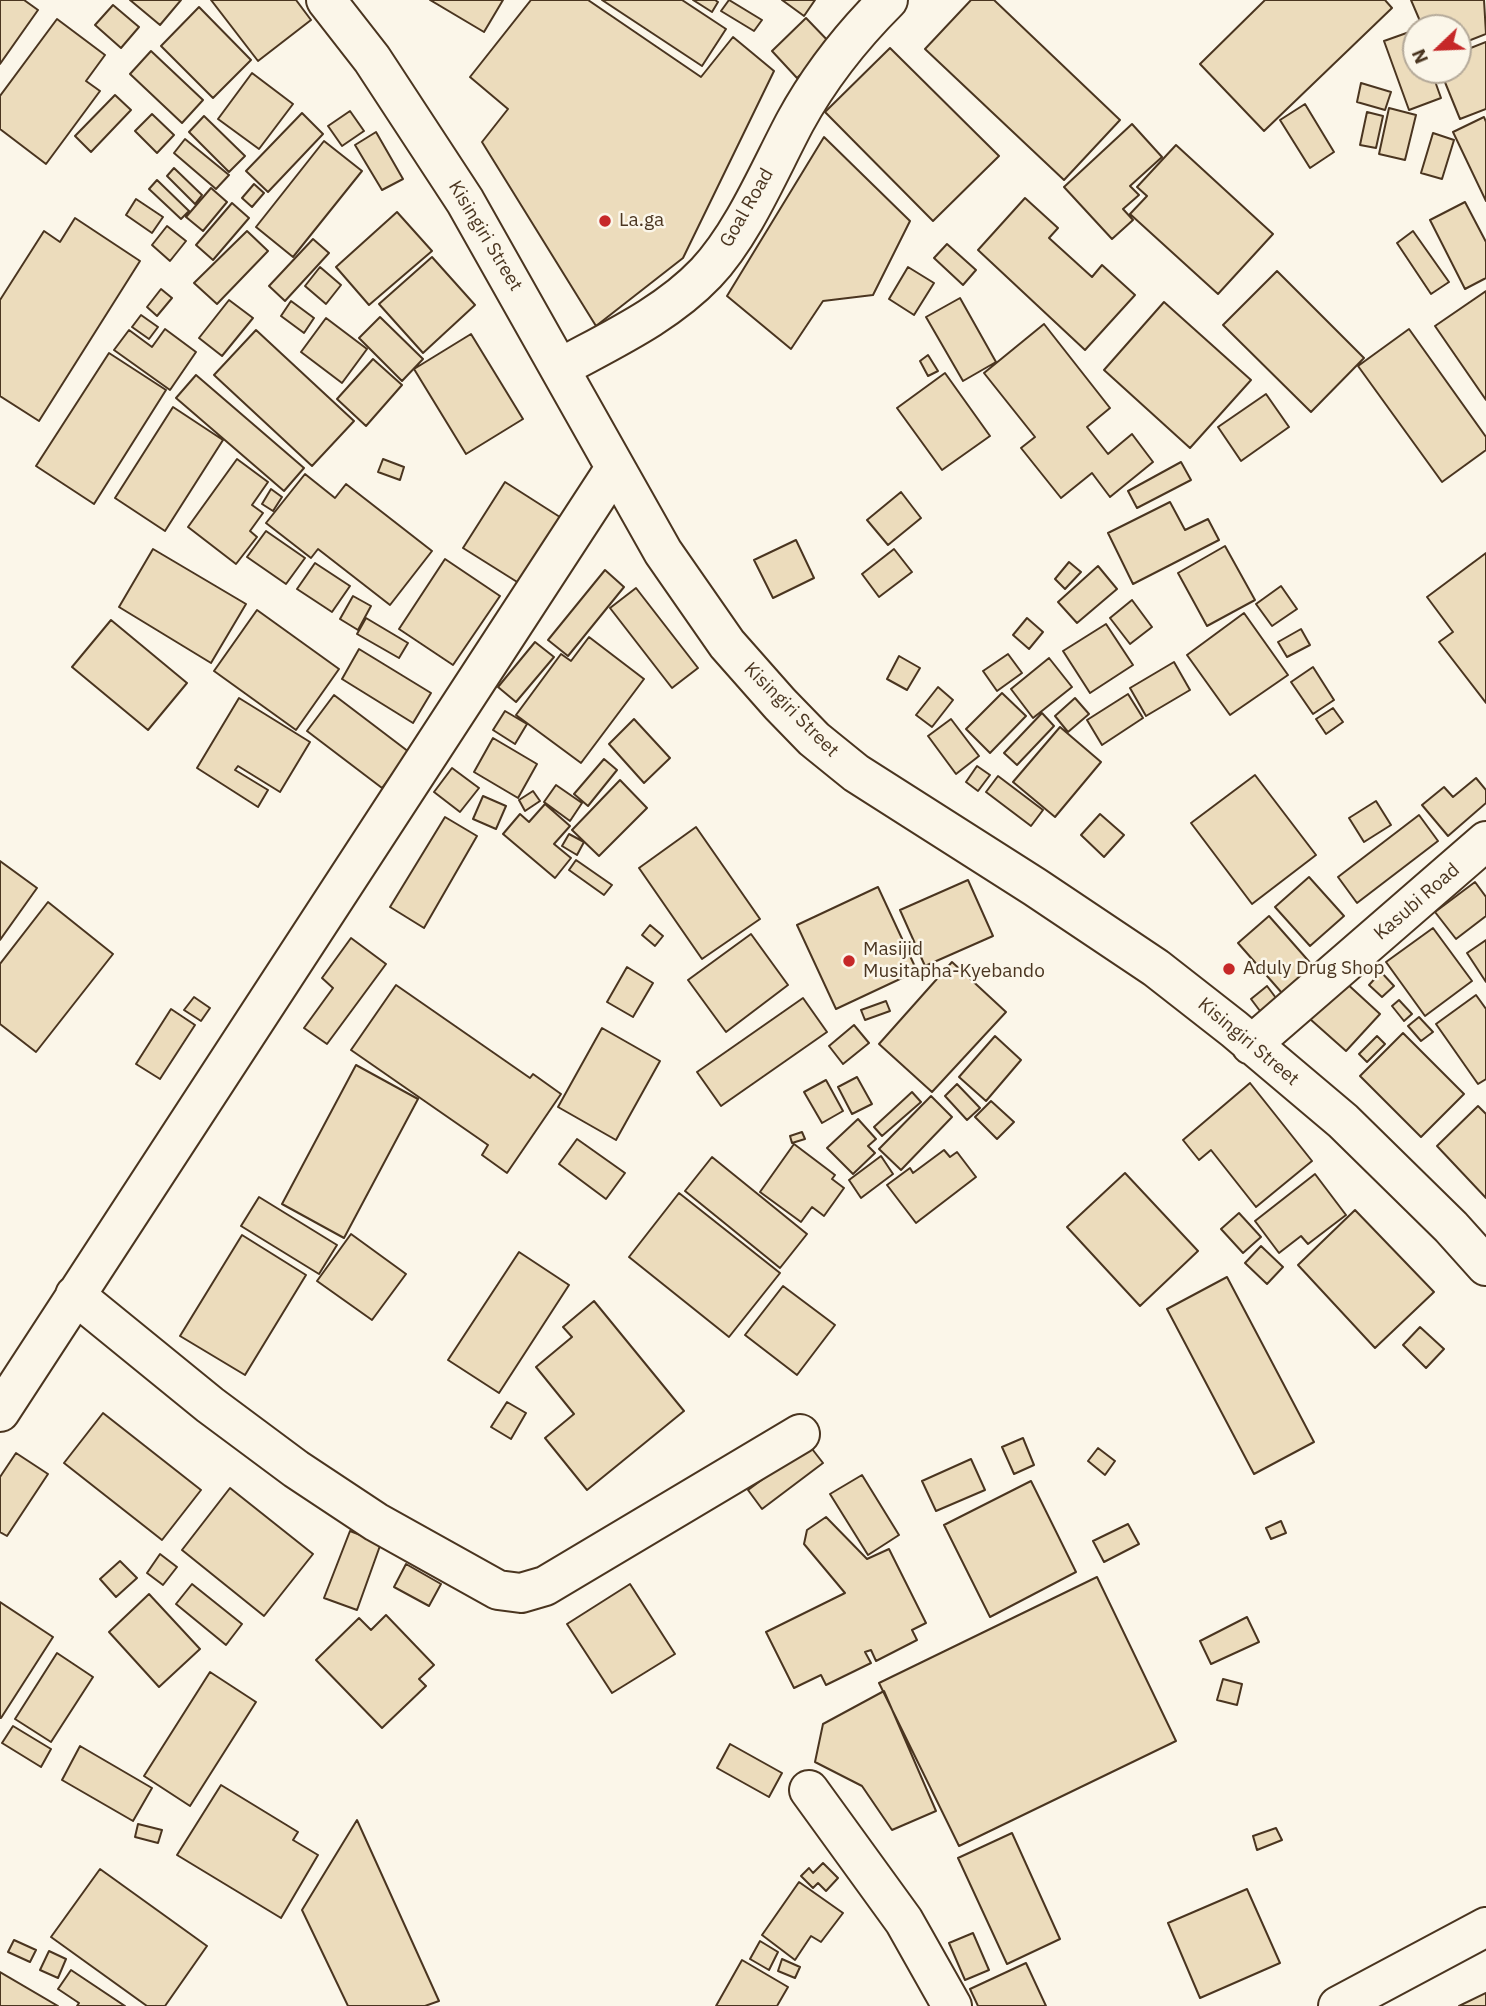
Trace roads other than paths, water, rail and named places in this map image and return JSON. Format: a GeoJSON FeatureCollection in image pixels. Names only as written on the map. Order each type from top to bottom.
{"type":"FeatureCollection","features":[{"type":"Feature","properties":{"kind":"street","name":"Kisingiri Street"},"geometry":{"type":"LineString","coordinates":[[326,0],[372,59],[465,201],[663,552],[727,644],[814,739],[856,773],[1156,968],[1234,1029],[1343,1121],[1451,1227],[1486,1266]]}},
{"type":"Feature","properties":{"kind":"street","name":"Goal Road"},"geometry":{"type":"LineString","coordinates":[[561,368],[670,306],[708,271],[739,228],[797,119],[826,71],[888,0]]}},
{"type":"Feature","properties":{"kind":"street"},"geometry":{"type":"LineString","coordinates":[[0,1412],[615,468]]}},
{"type":"Feature","properties":{"kind":"street","name":"Kasubi Road"},"geometry":{"type":"LineString","coordinates":[[1251,1045],[1486,841]]}},
{"type":"Feature","properties":{"kind":"street"},"geometry":{"type":"LineString","coordinates":[[75,1295],[211,1405],[296,1469],[376,1522],[498,1590],[521,1593],[545,1586],[800,1434]]}},
{"type":"Feature","properties":{"kind":"street"},"geometry":{"type":"LineString","coordinates":[[809,1790],[904,1921],[952,2006]]}},
{"type":"Feature","properties":{"kind":"street"},"geometry":{"type":"LineString","coordinates":[[1338,2006],[1486,1927]]}},
{"type":"Feature","properties":{"kind":"place","name":"La.ga"},"geometry":{"type":"Point","coordinates":[605,221]}},
{"type":"Feature","properties":{"kind":"place","name":"Masijid Musitapha-Kyebando"},"geometry":{"type":"Point","coordinates":[849,961]}},
{"type":"Feature","properties":{"kind":"place","name":"Aduly Drug Shop"},"geometry":{"type":"Point","coordinates":[1229,969]}}]}
